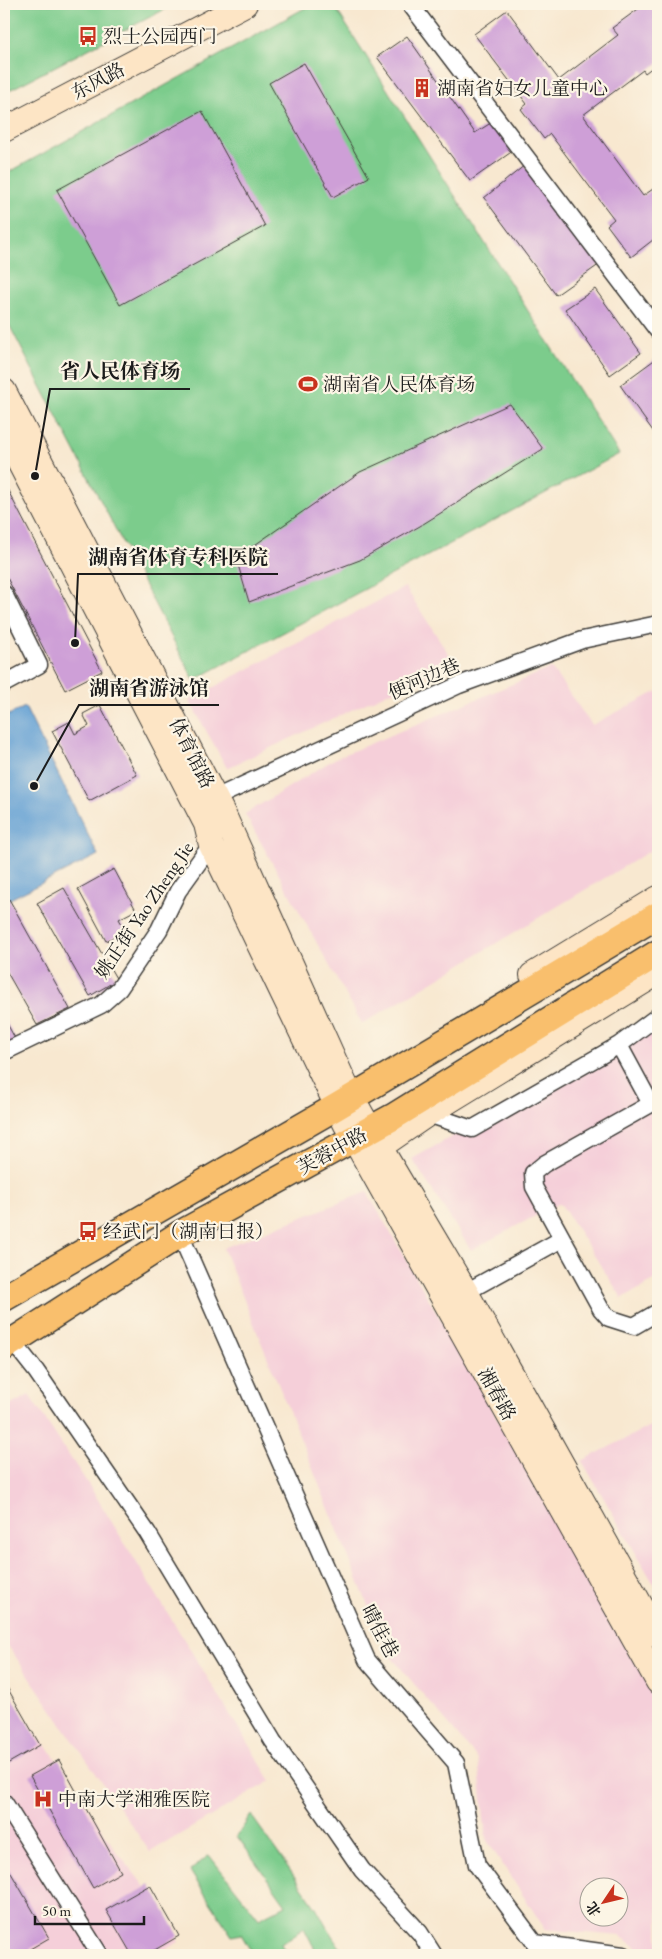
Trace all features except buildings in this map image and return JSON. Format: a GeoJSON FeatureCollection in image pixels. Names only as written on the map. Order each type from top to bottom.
{"type":"FeatureCollection","features":[{"type":"Feature","properties":{"kind":"main road","name":"芙蓉中路"},"geometry":{"type":"LineString","coordinates":[[4,1298],[658,915]]}},
{"type":"Feature","properties":{"kind":"main road","name":"芙蓉中路"},"geometry":{"type":"LineString","coordinates":[[8,1345],[180,1234],[375,1133],[658,953]]}},
{"type":"Feature","properties":{"kind":"main road"},"geometry":{"type":"LineString","coordinates":[[375,1133],[428,1114]]}},
{"type":"Feature","properties":{"kind":"street","name":"东风路"},"geometry":{"type":"LineString","coordinates":[[4,114],[218,4]]}},
{"type":"Feature","properties":{"kind":"street","name":"东风路"},"geometry":{"type":"LineString","coordinates":[[4,130],[245,4]]}},
{"type":"Feature","properties":{"kind":"street"},"geometry":{"type":"LineString","coordinates":[[410,4],[658,331]]}},
{"type":"Feature","properties":{"kind":"street","name":"体育馆路"},"geometry":{"type":"LineString","coordinates":[[4,391],[216,798],[345,1097]]}},
{"type":"Feature","properties":{"kind":"street","name":"体育馆路"},"geometry":{"type":"LineString","coordinates":[[6,445],[206,824],[211,845],[345,1097]]}},
{"type":"Feature","properties":{"kind":"street"},"geometry":{"type":"LineString","coordinates":[[4,594],[39,665],[4,684]]}},
{"type":"Feature","properties":{"kind":"street","name":"便河边巷"},"geometry":{"type":"LineString","coordinates":[[216,798],[342,737],[459,685],[582,640],[658,624]]}},
{"type":"Feature","properties":{"kind":"street","name":"姚正街 Yao Zheng Jie"},"geometry":{"type":"LineString","coordinates":[[4,1052],[101,1005],[119,989],[159,930],[178,891],[211,845]]}},
{"type":"Feature","properties":{"kind":"street","name":"芙蓉中路"},"geometry":{"type":"LineString","coordinates":[[345,1097],[658,898]]}},
{"type":"Feature","properties":{"kind":"street"},"geometry":{"type":"LineString","coordinates":[[428,1114],[658,974]]}},
{"type":"Feature","properties":{"kind":"street"},"geometry":{"type":"LineString","coordinates":[[428,1114],[472,1129],[619,1045],[658,1016]]}},
{"type":"Feature","properties":{"kind":"street"},"geometry":{"type":"LineString","coordinates":[[619,1045],[655,1102],[544,1164],[533,1172],[534,1187],[601,1309],[609,1318],[634,1326],[658,1312]]}},
{"type":"Feature","properties":{"kind":"street","name":"湘春路"},"geometry":{"type":"LineString","coordinates":[[345,1097],[375,1133],[658,1636]]}},
{"type":"Feature","properties":{"kind":"street","name":"湘春路"},"geometry":{"type":"LineString","coordinates":[[375,1133],[658,1682]]}},
{"type":"Feature","properties":{"kind":"street","name":"晴佳巷"},"geometry":{"type":"LineString","coordinates":[[180,1234],[368,1660],[456,1763],[477,1865],[535,1943],[622,1955]]}},
{"type":"Feature","properties":{"kind":"street"},"geometry":{"type":"LineString","coordinates":[[466,1292],[562,1239]]}},
{"type":"Feature","properties":{"kind":"street"},"geometry":{"type":"LineString","coordinates":[[8,1345],[36,1371],[147,1532],[278,1749],[362,1870],[420,1933],[434,1955]]}},
{"type":"Feature","properties":{"kind":"street"},"geometry":{"type":"LineString","coordinates":[[4,1802],[100,1955]]}},
{"type":"Feature","properties":{"kind":"shaded area"},"geometry":{"type":"Polygon","coordinates":[[[405,587],[454,662],[227,768],[189,700],[405,587]]]}},
{"type":"Feature","properties":{"kind":"shaded area"},"geometry":{"type":"Polygon","coordinates":[[[551,668],[592,725],[658,691],[658,846],[362,1024],[245,814],[336,758],[551,668]]]}},
{"type":"Feature","properties":{"kind":"shaded area"},"geometry":{"type":"Polygon","coordinates":[[[658,1021],[658,1279],[622,1298],[560,1203],[471,1250],[412,1159],[658,1021]]]}},
{"type":"Feature","properties":{"kind":"shaded area"},"geometry":{"type":"Polygon","coordinates":[[[367,1192],[658,1698],[658,1955],[650,1955],[620,1936],[545,1929],[486,1839],[478,1759],[387,1652],[223,1248],[367,1192]]]}},
{"type":"Feature","properties":{"kind":"shaded area"},"geometry":{"type":"Polygon","coordinates":[[[29,1395],[92,1490],[271,1781],[150,1852],[4,1640],[4,1409],[29,1395]]]}},
{"type":"Feature","properties":{"kind":"shaded area"},"geometry":{"type":"Polygon","coordinates":[[[658,1422],[658,1591],[582,1461],[658,1422]]]}},
{"type":"Feature","properties":{"kind":"shaded area","name":"中南大学湘雅医院"},"geometry":{"type":"Polygon","coordinates":[[[4,1692],[22,1722],[50,1750],[114,1848],[145,1887],[179,1942],[155,1955],[4,1955],[4,1692]]]}},
{"type":"Feature","properties":{"kind":"green space"},"geometry":{"type":"Polygon","coordinates":[[[4,4],[175,4],[4,93],[4,4]]]}},
{"type":"Feature","properties":{"kind":"green space","name":"湖南省人民体育场"},"geometry":{"type":"Polygon","coordinates":[[[312,4],[333,4],[619,454],[194,680],[4,315],[4,175],[312,4]]]}},
{"type":"Feature","properties":{"kind":"green space"},"geometry":{"type":"Polygon","coordinates":[[[251,1815],[316,1907],[345,1955],[318,1955],[304,1928],[281,1944],[287,1955],[253,1955],[241,1934],[232,1936],[190,1871],[209,1855],[259,1919],[286,1905],[237,1836],[251,1815]]]}},
{"type":"Feature","properties":{"kind":"water"},"geometry":{"type":"Polygon","coordinates":[[[25,707],[98,855],[4,902],[4,717],[25,707]]]}},
{"type":"Feature","properties":{"kind":"place","name":"烈士公园西门"},"geometry":{"type":"Point","coordinates":[88,36]}},
{"type":"Feature","properties":{"kind":"place","name":"湖南省妇女儿童中心"},"geometry":{"type":"Point","coordinates":[422,88]}},
{"type":"Feature","properties":{"kind":"place","name":"湖南省人民体育场"},"geometry":{"type":"Point","coordinates":[308,384]}},
{"type":"Feature","properties":{"kind":"place","name":"省人民体育场"},"geometry":{"type":"Point","coordinates":[35,476]}},
{"type":"Feature","properties":{"kind":"place","name":"湖南省体育专科医院"},"geometry":{"type":"Point","coordinates":[75,643]}},
{"type":"Feature","properties":{"kind":"place","name":"湖南省游泳馆"},"geometry":{"type":"Point","coordinates":[34,786]}},
{"type":"Feature","properties":{"kind":"place","name":"经武门（湖南日报）"},"geometry":{"type":"Point","coordinates":[88,1231]}},
{"type":"Feature","properties":{"kind":"place","name":"中南大学湘雅医院"},"geometry":{"type":"Point","coordinates":[43,1799]}}]}
